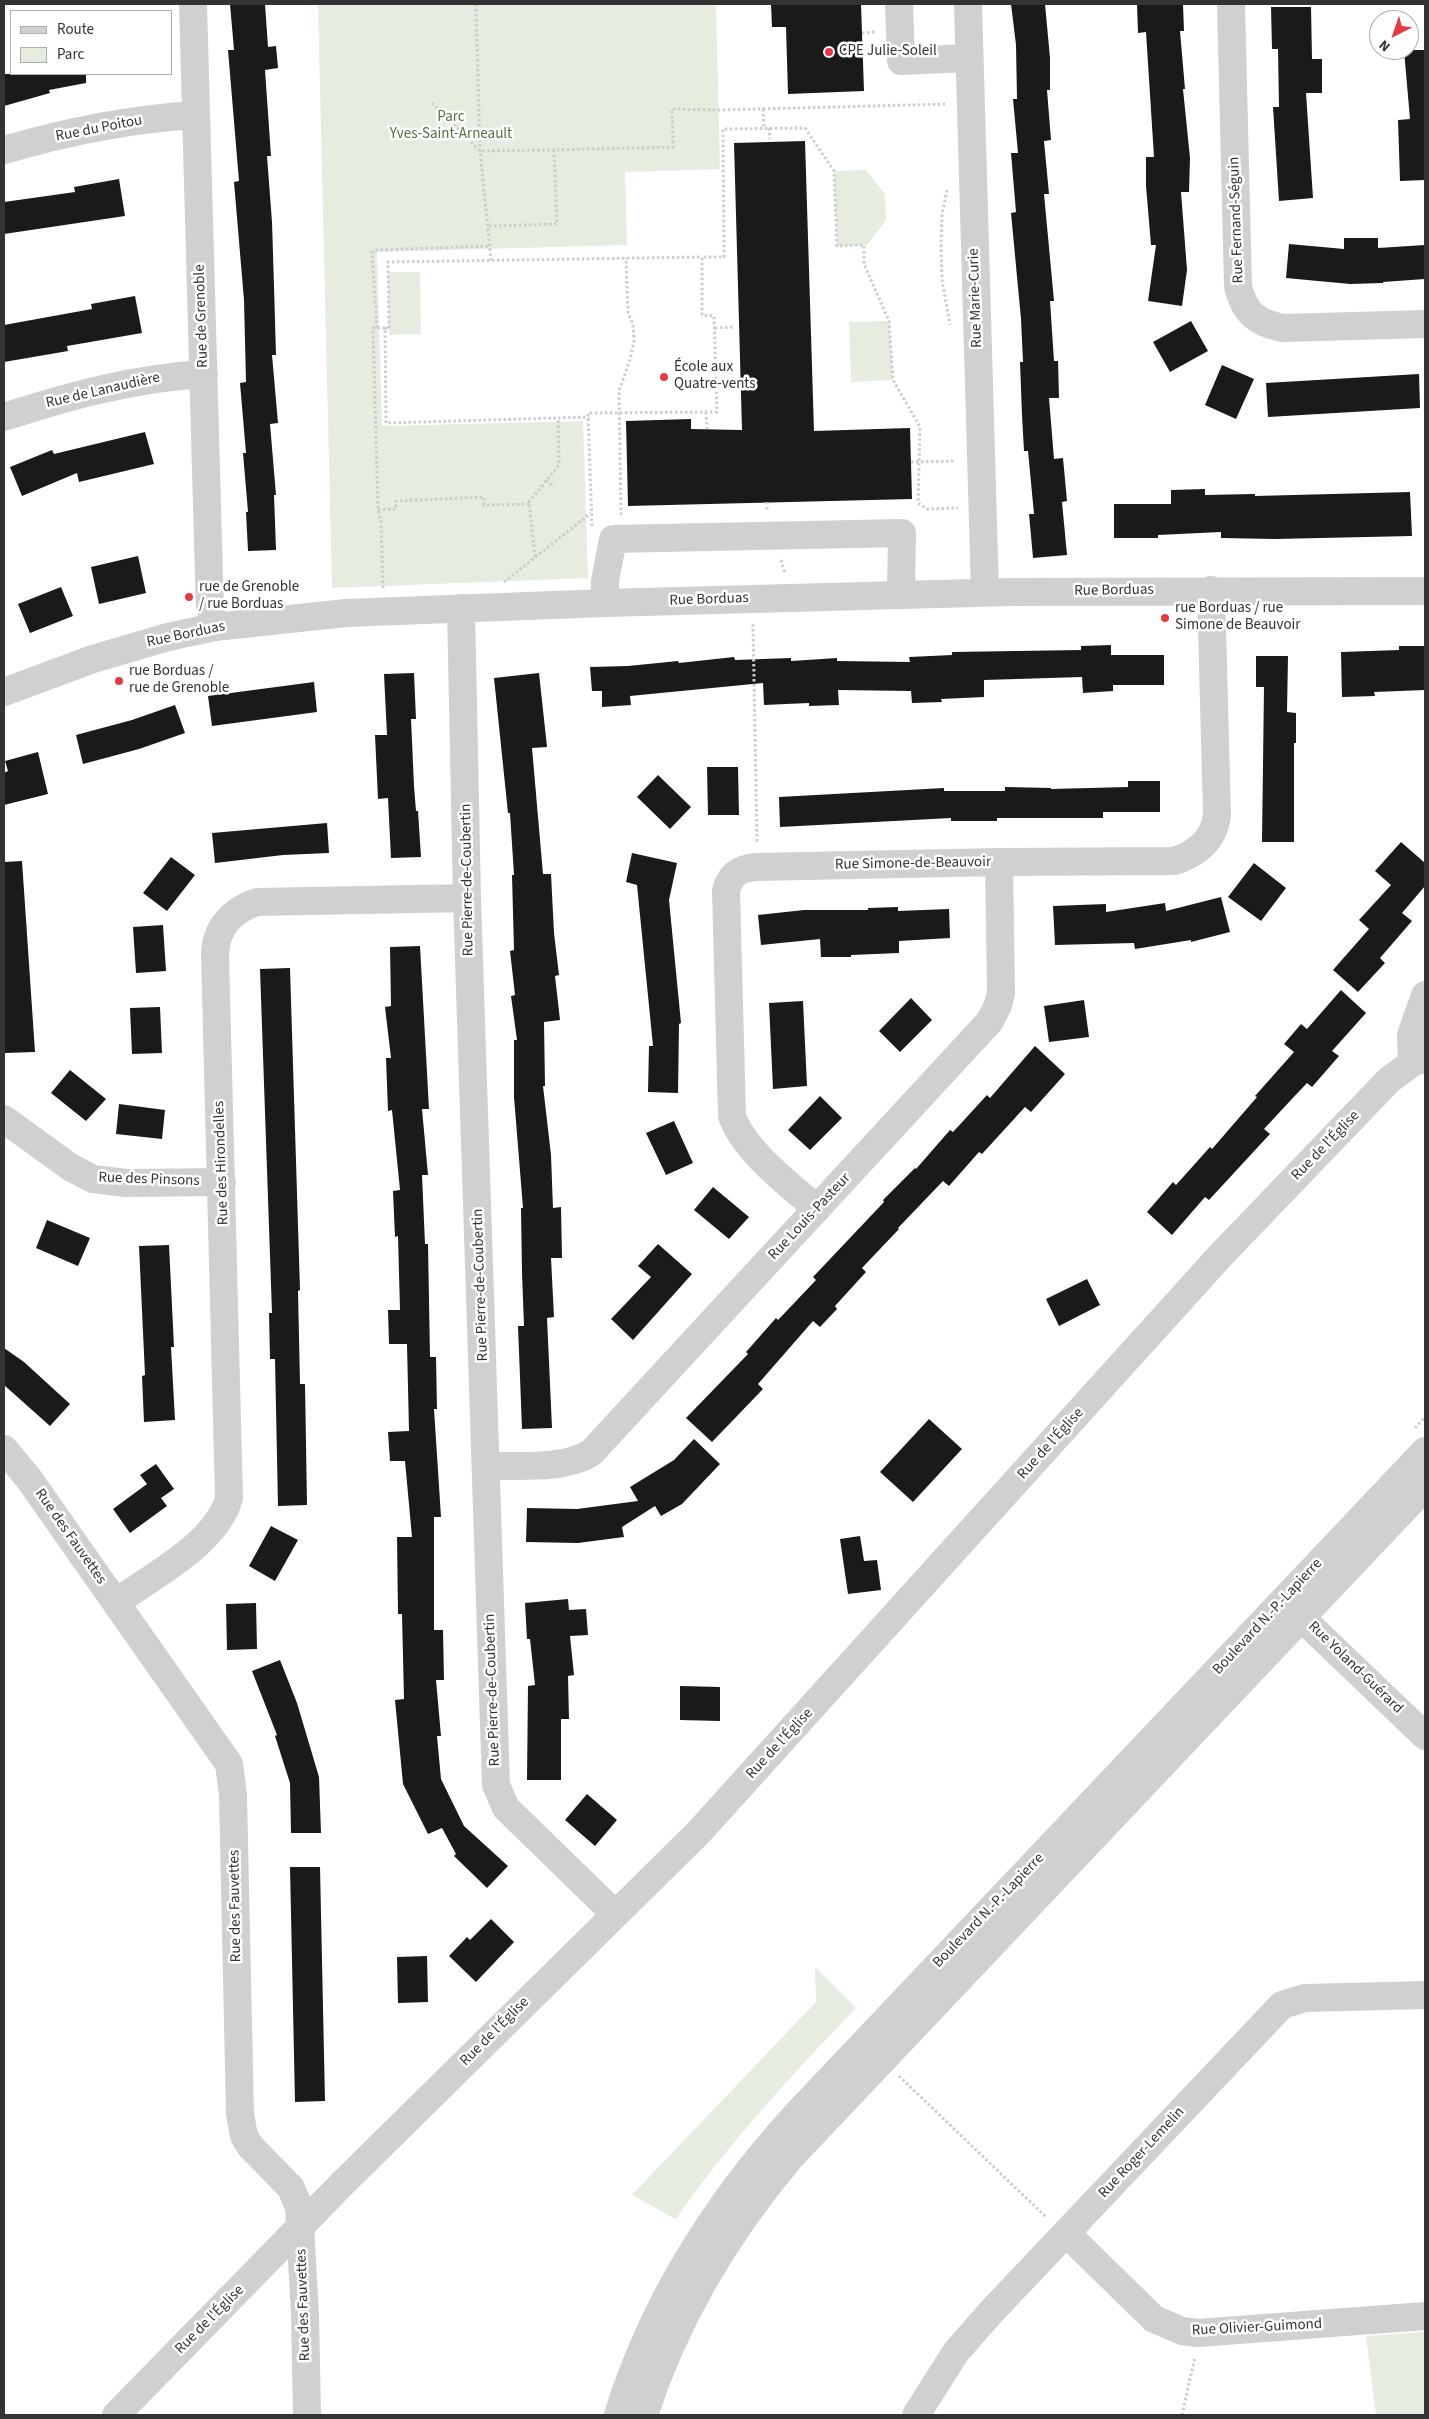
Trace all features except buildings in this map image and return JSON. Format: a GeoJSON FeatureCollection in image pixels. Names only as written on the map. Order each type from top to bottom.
{"type":"FeatureCollection","features":[{"type":"Feature","properties":{"kind":"street","name":"Rue de Grenoble"},"geometry":{"type":"LineString","coordinates":[[193,4],[209,577],[210,605],[215,627]]}},
{"type":"Feature","properties":{"kind":"street"},"geometry":{"type":"LineString","coordinates":[[900,4],[901,61],[969,58]]}},
{"type":"Feature","properties":{"kind":"street","name":"Rue Marie-Curie"},"geometry":{"type":"LineString","coordinates":[[968,4],[985,592]]}},
{"type":"Feature","properties":{"kind":"street","name":"Rue Fernand-Séguin"},"geometry":{"type":"LineString","coordinates":[[1231,4],[1238,286],[1241,300],[1248,311],[1261,322],[1266,325],[1283,328],[1425,324]]}},
{"type":"Feature","properties":{"kind":"street","name":"Rue du Poitou"},"geometry":{"type":"LineString","coordinates":[[4,150],[63,135],[135,121],[195,115]]}},
{"type":"Feature","properties":{"kind":"street","name":"Rue de Lanaudière"},"geometry":{"type":"LineString","coordinates":[[4,417],[150,378],[204,374]]}},
{"type":"Feature","properties":{"kind":"street"},"geometry":{"type":"LineString","coordinates":[[605,603],[605,582],[613,539],[621,538],[902,533],[901,595]]}},
{"type":"Feature","properties":{"kind":"street","name":"Rue Simone-de-Beauvoir"},"geometry":{"type":"LineString","coordinates":[[817,1209],[747,1145],[736,1128],[732,1116],[727,884],[736,872],[750,868],[998,862],[1174,861],[1196,851],[1206,842],[1215,826],[1217,815],[1211,590]]}},
{"type":"Feature","properties":{"kind":"street","name":"Rue Borduas"},"geometry":{"type":"LineString","coordinates":[[4,692],[126,649],[215,627],[331,614],[605,603],[985,592],[1425,590]]}},
{"type":"Feature","properties":{"kind":"street","name":"Rue Pierre-de-Coubertin"},"geometry":{"type":"LineString","coordinates":[[462,608],[468,898],[496,1785],[506,1808],[615,1914]]}},
{"type":"Feature","properties":{"kind":"street","name":"Rue Louis-Pasteur"},"geometry":{"type":"LineString","coordinates":[[487,1466],[563,1464],[582,1459],[591,1453],[984,1028],[995,1014],[1001,993],[998,862]]}},
{"type":"Feature","properties":{"kind":"street","name":"Rue des Hirondelles"},"geometry":{"type":"LineString","coordinates":[[116,1602],[209,1535],[223,1516],[229,1498],[215,948],[219,933],[230,917],[248,905],[257,902],[468,898]]}},
{"type":"Feature","properties":{"kind":"street"},"geometry":{"type":"LineString","coordinates":[[1419,1060],[1411,1035],[1425,995]]}},
{"type":"Feature","properties":{"kind":"street","name":"Rue de l'Église"},"geometry":{"type":"LineString","coordinates":[[116,2415],[301,2227],[704,1826],[1227,1249],[1389,1080],[1419,1060]]}},
{"type":"Feature","properties":{"kind":"street","name":"Rue des Pinsons"},"geometry":{"type":"LineString","coordinates":[[4,1119],[70,1166],[93,1179],[126,1182],[222,1182]]}},
{"type":"Feature","properties":{"kind":"street","name":"Rue des Fauvettes"},"geometry":{"type":"LineString","coordinates":[[4,1449],[29,1479],[224,1756],[231,1773],[242,2127],[244,2136],[258,2157],[293,2191],[298,2207],[301,2227],[307,2415]]}},
{"type":"Feature","properties":{"kind":"street","name":"Boulevard N.-P.-Lapierre"},"geometry":{"type":"LineString","coordinates":[[644,2415],[669,2351],[708,2273],[771,2181],[812,2133],[1292,1609],[1425,1451]]}},
{"type":"Feature","properties":{"kind":"street","name":"Boulevard N.-P.-Lapierre"},"geometry":{"type":"LineString","coordinates":[[618,2415],[626,2387],[665,2297],[695,2245],[753,2164],[796,2115],[1292,1609],[1425,1486]]}},
{"type":"Feature","properties":{"kind":"street","name":"Rue Yoland-Guérard"},"geometry":{"type":"LineString","coordinates":[[1292,1609],[1425,1736]]}},
{"type":"Feature","properties":{"kind":"street","name":"Rue Roger-Lemelin"},"geometry":{"type":"LineString","coordinates":[[916,2415],[956,2352],[1002,2300],[1060,2228],[1282,2005],[1295,1999],[1305,1998],[1425,1995]]}},
{"type":"Feature","properties":{"kind":"street","name":"Rue Olivier-Guimond"},"geometry":{"type":"LineString","coordinates":[[1060,2228],[1154,2319],[1182,2331],[1198,2334],[1425,2316]]}},
{"type":"Feature","properties":{"kind":"path"},"geometry":{"type":"LineString","coordinates":[[476,4],[480,151],[491,260]]}},
{"type":"Feature","properties":{"kind":"path"},"geometry":{"type":"LineString","coordinates":[[862,33],[870,32]]}},
{"type":"Feature","properties":{"kind":"path"},"geometry":{"type":"LineString","coordinates":[[432,104],[480,151],[673,147],[672,109],[763,109],[948,104]]}},
{"type":"Feature","properties":{"kind":"path"},"geometry":{"type":"LineString","coordinates":[[763,109],[764,128]]}},
{"type":"Feature","properties":{"kind":"path"},"geometry":{"type":"LineString","coordinates":[[769,128],[770,139]]}},
{"type":"Feature","properties":{"kind":"path"},"geometry":{"type":"LineString","coordinates":[[383,589],[381,521],[378,510],[373,328],[389,329],[388,262],[724,258],[723,129],[805,128],[834,171],[837,246],[864,245],[864,264],[889,321],[893,380],[920,427],[918,504],[927,509],[958,508]]}},
{"type":"Feature","properties":{"kind":"path"},"geometry":{"type":"LineString","coordinates":[[489,226],[557,224],[554,150]]}},
{"type":"Feature","properties":{"kind":"path"},"geometry":{"type":"LineString","coordinates":[[377,328],[372,253],[375,250],[490,246]]}},
{"type":"Feature","properties":{"kind":"path"},"geometry":{"type":"LineString","coordinates":[[592,533],[588,413],[716,412],[714,316],[702,315],[702,257]]}},
{"type":"Feature","properties":{"kind":"path"},"geometry":{"type":"LineString","coordinates":[[621,501],[619,391],[630,360],[634,341],[633,324],[628,313],[626,258]]}},
{"type":"Feature","properties":{"kind":"path"},"geometry":{"type":"LineString","coordinates":[[715,328],[735,327]]}},
{"type":"Feature","properties":{"kind":"path"},"geometry":{"type":"LineString","coordinates":[[385,328],[386,423],[589,418]]}},
{"type":"Feature","properties":{"kind":"path"},"geometry":{"type":"LineString","coordinates":[[706,412],[707,430]]}},
{"type":"Feature","properties":{"kind":"path"},"geometry":{"type":"LineString","coordinates":[[535,557],[530,504],[559,465],[557,460],[558,418]]}},
{"type":"Feature","properties":{"kind":"path"},"geometry":{"type":"LineString","coordinates":[[911,462],[957,461]]}},
{"type":"Feature","properties":{"kind":"path"},"geometry":{"type":"LineString","coordinates":[[546,480],[554,487]]}},
{"type":"Feature","properties":{"kind":"path"},"geometry":{"type":"LineString","coordinates":[[378,510],[396,509],[396,500],[484,497],[484,505],[530,504]]}},
{"type":"Feature","properties":{"kind":"path"},"geometry":{"type":"LineString","coordinates":[[504,583],[592,513]]}},
{"type":"Feature","properties":{"kind":"path"},"geometry":{"type":"LineString","coordinates":[[784,565],[785,576]]}},
{"type":"Feature","properties":{"kind":"path"},"geometry":{"type":"LineString","coordinates":[[753,620],[758,843]]}},
{"type":"Feature","properties":{"kind":"path"},"geometry":{"type":"LineString","coordinates":[[895,2072],[1060,2228]]}},
{"type":"Feature","properties":{"kind":"path"},"geometry":{"type":"LineString","coordinates":[[1182,2415],[1197,2349]]}},
{"type":"Feature","properties":{"kind":"green space","name":"Parc Yves-Saint-Arneault"},"geometry":{"type":"Polygon","coordinates":[[[318,4],[716,4],[720,169],[625,172],[627,245],[377,252],[382,426],[583,421],[588,578],[332,588],[318,4]]]}},
{"type":"Feature","properties":{"kind":"green space"},"geometry":{"type":"Polygon","coordinates":[[[866,170],[885,194],[886,220],[867,245],[837,246],[834,171],[866,170]]]}},
{"type":"Feature","properties":{"kind":"green space"},"geometry":{"type":"Polygon","coordinates":[[[388,272],[420,272],[421,334],[389,335],[388,272]]]}},
{"type":"Feature","properties":{"kind":"green space"},"geometry":{"type":"Polygon","coordinates":[[[889,321],[893,380],[851,382],[849,322],[889,321]]]}},
{"type":"Feature","properties":{"kind":"green space"},"geometry":{"type":"Polygon","coordinates":[[[815,1967],[856,2008],[784,2084],[739,2136],[676,2219],[632,2195],[816,2002],[815,1967]]]}},
{"type":"Feature","properties":{"kind":"green space"},"geometry":{"type":"Polygon","coordinates":[[[1425,2332],[1425,2415],[1376,2415],[1366,2336],[1425,2332]]]}},
{"type":"Feature","properties":{"kind":"place","name":"CPE Julie-Soleil"},"geometry":{"type":"Point","coordinates":[829,52]}},
{"type":"Feature","properties":{"kind":"place","name":"École aux Quatre-vents"},"geometry":{"type":"Point","coordinates":[664,377]}},
{"type":"Feature","properties":{"kind":"place","name":"rue de Grenoble / rue Borduas"},"geometry":{"type":"Point","coordinates":[189,597]}},
{"type":"Feature","properties":{"kind":"place","name":"rue Borduas / rue Simone de Beauvoir"},"geometry":{"type":"Point","coordinates":[1165,618]}},
{"type":"Feature","properties":{"kind":"place","name":"rue Borduas / rue de Grenoble"},"geometry":{"type":"Point","coordinates":[119,681]}}]}
